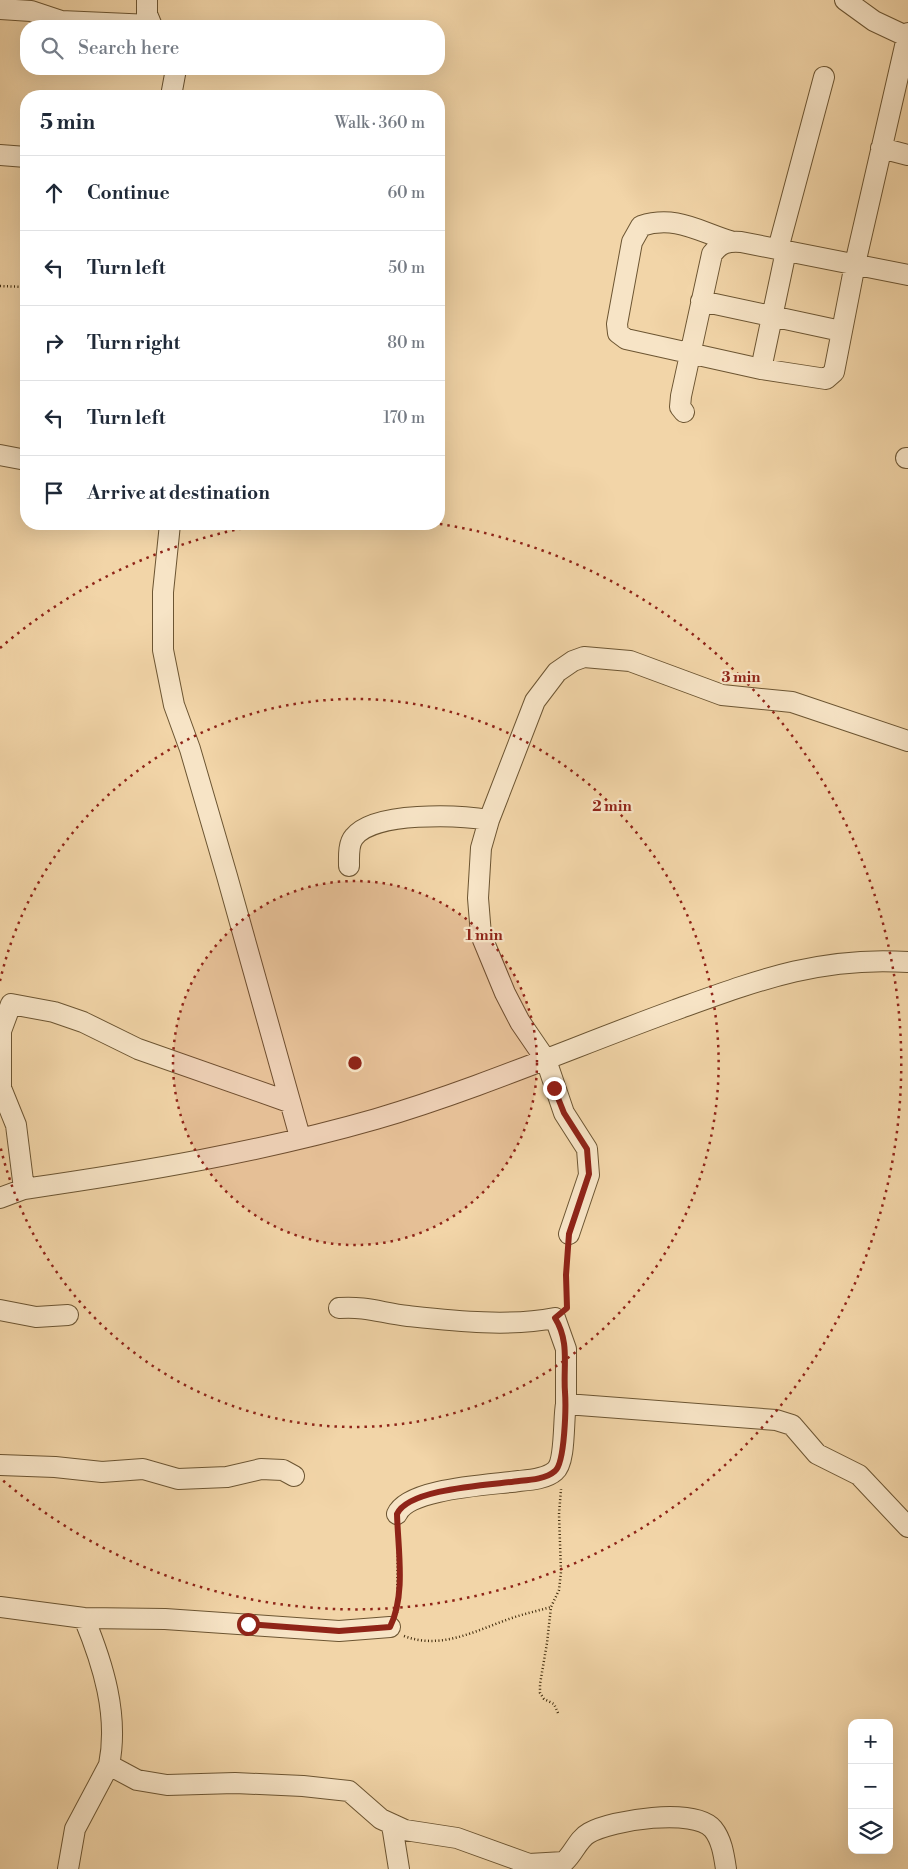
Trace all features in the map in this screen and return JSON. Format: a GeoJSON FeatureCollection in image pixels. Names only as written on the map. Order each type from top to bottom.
{"type":"FeatureCollection","features":[{"type":"Feature","properties":{"kind":"street"},"geometry":{"type":"LineString","coordinates":[[147,0],[149,20]]}},
{"type":"Feature","properties":{"kind":"street"},"geometry":{"type":"LineString","coordinates":[[846,0],[874,20],[908,36],[902,83],[881,148],[855,264],[834,372],[826,379],[761,369],[626,339],[618,333],[617,324],[632,242],[641,226],[653,222],[672,221],[730,242],[782,250],[855,264],[908,275]]}},
{"type":"Feature","properties":{"kind":"street"},"geometry":{"type":"LineString","coordinates":[[0,9],[31,11],[61,20]]}},
{"type":"Feature","properties":{"kind":"street"},"geometry":{"type":"LineString","coordinates":[[172,90],[175,75]]}},
{"type":"Feature","properties":{"kind":"street"},"geometry":{"type":"LineString","coordinates":[[761,369],[782,250],[824,77]]}},
{"type":"Feature","properties":{"kind":"street"},"geometry":{"type":"LineString","coordinates":[[881,148],[908,155]]}},
{"type":"Feature","properties":{"kind":"street"},"geometry":{"type":"LineString","coordinates":[[0,154],[20,156]]}},
{"type":"Feature","properties":{"kind":"street"},"geometry":{"type":"LineString","coordinates":[[684,412],[680,407],[680,396],[712,254],[719,245],[730,242]]}},
{"type":"Feature","properties":{"kind":"street"},"geometry":{"type":"LineString","coordinates":[[701,301],[841,331]]}},
{"type":"Feature","properties":{"kind":"street"},"geometry":{"type":"LineString","coordinates":[[0,455],[20,459]]}},
{"type":"Feature","properties":{"kind":"street"},"geometry":{"type":"LineString","coordinates":[[169,530],[163,592],[164,650],[174,705],[190,749],[300,1137]]}},
{"type":"Feature","properties":{"kind":"street"},"geometry":{"type":"LineString","coordinates":[[569,1234],[589,1174],[588,1155],[582,1141],[564,1113],[546,1060],[520,1022],[505,994],[481,934],[478,898],[481,848],[489,820],[538,695],[557,672],[584,657],[630,661],[732,698],[792,702],[908,741]]}},
{"type":"Feature","properties":{"kind":"street"},"geometry":{"type":"LineString","coordinates":[[349,866],[351,842],[356,835],[365,828],[382,822],[465,816],[489,820]]}},
{"type":"Feature","properties":{"kind":"street"},"geometry":{"type":"LineString","coordinates":[[0,1198],[24,1189],[118,1174],[300,1137],[377,1118],[546,1060],[650,1019],[777,974],[844,962],[908,962]]}},
{"type":"Feature","properties":{"kind":"street"},"geometry":{"type":"LineString","coordinates":[[24,1189],[16,1125],[1,1088],[1,1031],[6,997],[84,1022],[138,1048],[289,1102]]}},
{"type":"Feature","properties":{"kind":"street"},"geometry":{"type":"LineString","coordinates":[[339,1308],[360,1306],[407,1316],[487,1322],[533,1322],[555,1318],[566,1349],[566,1404],[561,1462],[556,1471],[537,1479],[428,1494],[408,1501],[397,1514]]}},
{"type":"Feature","properties":{"kind":"street"},"geometry":{"type":"LineString","coordinates":[[0,1310],[36,1317],[68,1315]]}},
{"type":"Feature","properties":{"kind":"street"},"geometry":{"type":"LineString","coordinates":[[566,1404],[784,1422],[792,1425],[817,1454],[860,1475],[908,1526]]}},
{"type":"Feature","properties":{"kind":"street"},"geometry":{"type":"LineString","coordinates":[[0,1465],[55,1467],[102,1472],[143,1468],[186,1480],[227,1477],[261,1469],[283,1470],[294,1476]]}},
{"type":"Feature","properties":{"kind":"street"},"geometry":{"type":"LineString","coordinates":[[0,1607],[84,1618],[165,1619],[339,1631],[390,1627]]}},
{"type":"Feature","properties":{"kind":"street"},"geometry":{"type":"LineString","coordinates":[[68,1869],[75,1829],[94,1788],[109,1765],[112,1751],[109,1694],[94,1643],[84,1618]]}},
{"type":"Feature","properties":{"kind":"street"},"geometry":{"type":"LineString","coordinates":[[109,1765],[136,1780],[166,1785],[235,1783],[303,1786],[349,1791],[381,1819],[392,1825],[405,1830],[457,1838],[529,1864],[564,1865],[589,1833],[628,1822],[662,1817],[701,1820],[712,1828],[720,1841],[726,1869]]}},
{"type":"Feature","properties":{"kind":"street"},"geometry":{"type":"LineString","coordinates":[[392,1825],[399,1869]]}},
{"type":"Feature","properties":{"kind":"path"},"geometry":{"type":"LineString","coordinates":[[0,286],[20,287]]}},
{"type":"Feature","properties":{"kind":"path"},"geometry":{"type":"LineString","coordinates":[[555,1318],[567,1308],[566,1275],[569,1234]]}},
{"type":"Feature","properties":{"kind":"path"},"geometry":{"type":"LineString","coordinates":[[558,1713],[554,1704],[544,1699],[540,1693],[551,1607],[559,1590],[561,1572],[559,1514],[561,1462]]}},
{"type":"Feature","properties":{"kind":"path"},"geometry":{"type":"LineString","coordinates":[[397,1514],[398,1604],[397,1614],[390,1627],[396,1633],[414,1640],[446,1641],[511,1618],[551,1607]]}},
{"type":"Feature","properties":{"kind":"route"},"geometry":{"type":"LineString","coordinates":[[248,1624],[339,1631],[390,1627],[397,1614],[399,1584],[397,1514],[400,1508],[408,1501],[428,1494],[537,1479],[556,1471],[561,1462],[566,1404],[564,1388],[566,1349],[563,1335],[555,1318],[567,1308],[566,1275],[569,1234],[589,1174],[587,1149],[564,1113],[554,1088]]}}]}
